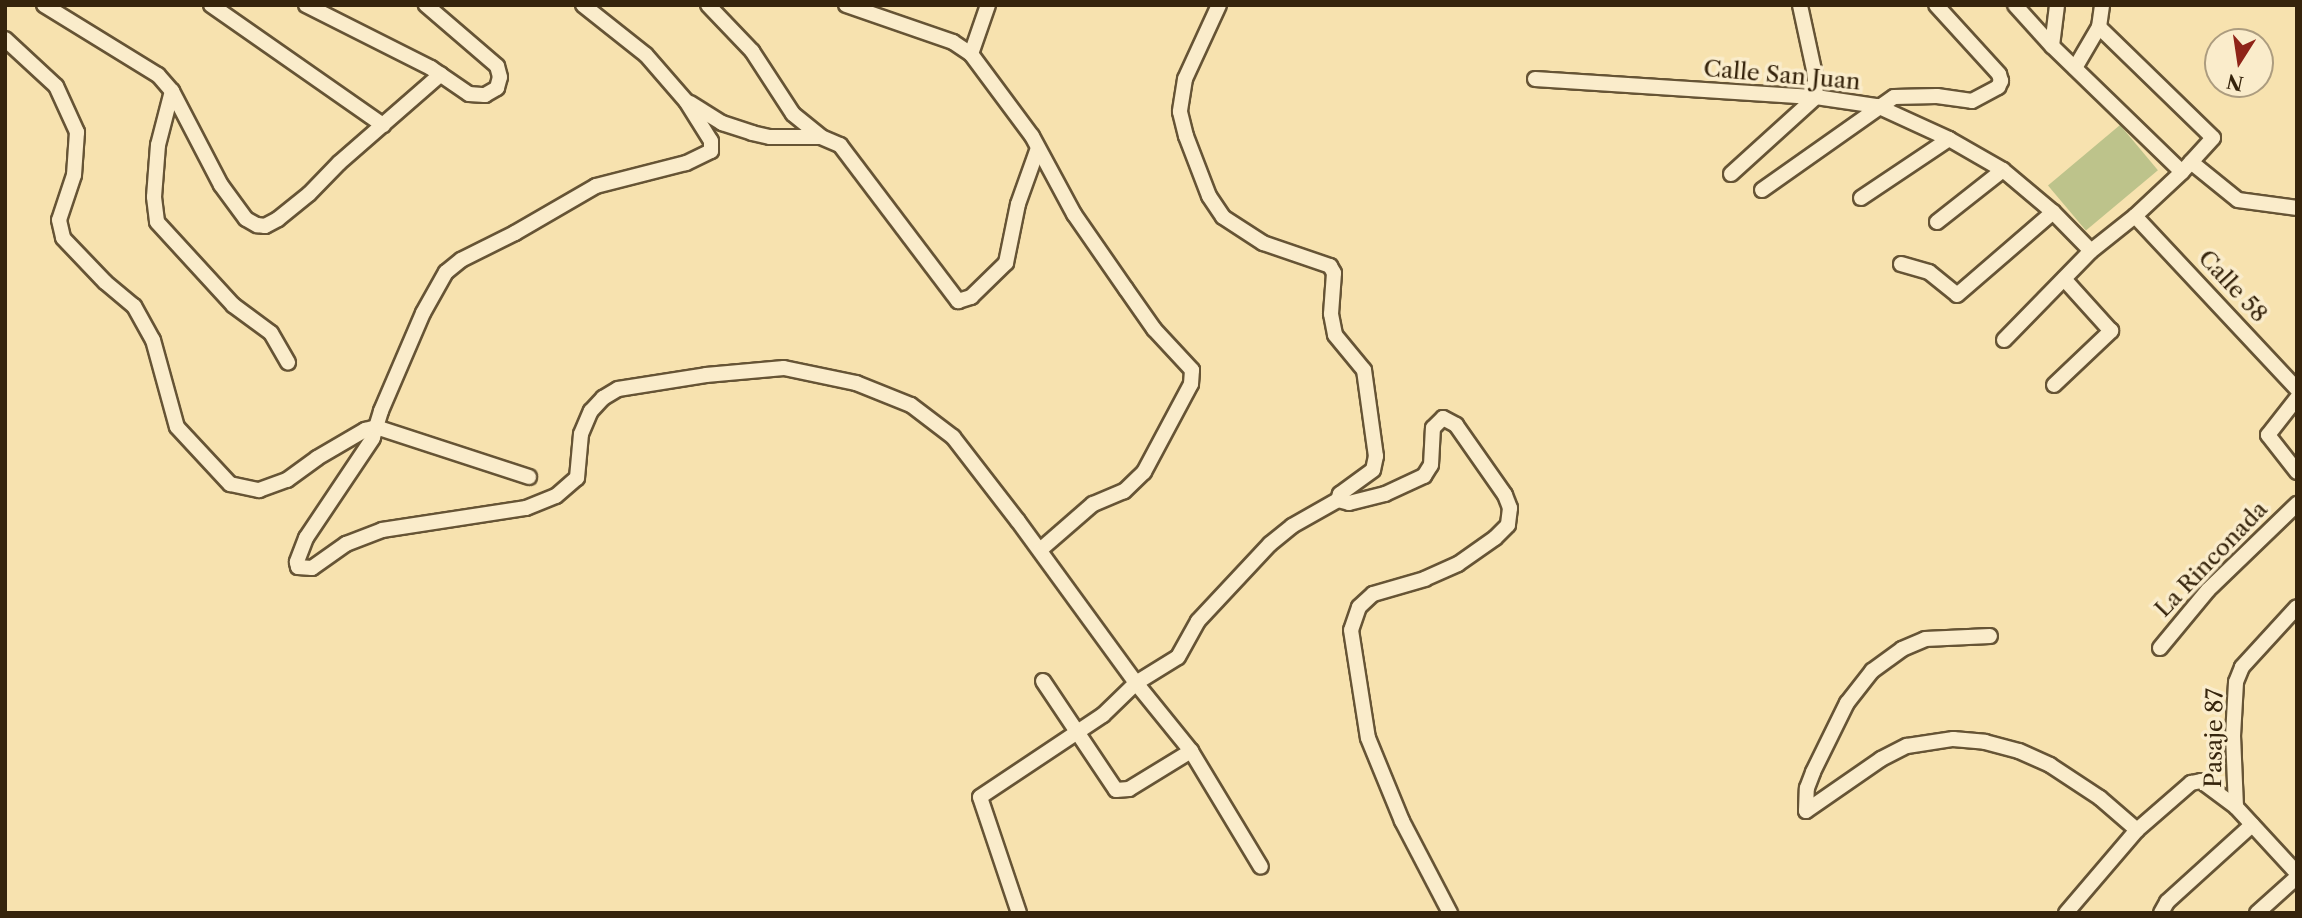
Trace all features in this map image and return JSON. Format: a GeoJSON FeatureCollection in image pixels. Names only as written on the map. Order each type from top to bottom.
{"type":"FeatureCollection","features":[{"type":"Feature","properties":{"kind":"street"},"geometry":{"type":"LineString","coordinates":[[44,5],[158,75],[172,91],[221,185],[246,219],[257,225],[265,226],[278,219],[441,74]]}},
{"type":"Feature","properties":{"kind":"street"},"geometry":{"type":"LineString","coordinates":[[211,5],[383,125]]}},
{"type":"Feature","properties":{"kind":"street"},"geometry":{"type":"LineString","coordinates":[[306,5],[441,74],[474,96],[497,88],[500,77],[497,66],[426,5]]}},
{"type":"Feature","properties":{"kind":"street"},"geometry":{"type":"LineString","coordinates":[[583,5],[646,55],[686,101],[712,144],[708,154],[686,163],[596,186],[515,233],[461,260],[446,272],[423,313],[362,458],[328,502],[306,538],[297,562],[300,569],[312,568],[346,544],[382,530],[526,508],[555,496],[578,478],[581,434],[591,411],[603,398],[618,389],[706,375],[784,368],[856,383],[897,398],[924,413],[953,437],[1040,550],[1136,683],[1191,751],[1261,867]]}},
{"type":"Feature","properties":{"kind":"street"},"geometry":{"type":"LineString","coordinates":[[708,5],[752,51],[793,114],[821,137],[840,145],[958,301],[971,296],[1006,263],[1017,204],[1038,148]]}},
{"type":"Feature","properties":{"kind":"street"},"geometry":{"type":"LineString","coordinates":[[846,5],[874,9],[953,42],[971,54],[1038,148],[1081,225],[1154,329],[1190,364],[1193,375],[1149,466],[1124,491],[1093,504],[1040,550]]}},
{"type":"Feature","properties":{"kind":"street"},"geometry":{"type":"LineString","coordinates":[[971,54],[988,5]]}},
{"type":"Feature","properties":{"kind":"street"},"geometry":{"type":"LineString","coordinates":[[1019,913],[980,797],[1109,710],[1136,683],[1178,657],[1198,621],[1251,569],[1270,544],[1292,526],[1338,500],[1340,494],[1373,470],[1376,456],[1364,370],[1335,335],[1331,314],[1334,274],[1330,267],[1263,243],[1223,217],[1209,196],[1186,136],[1180,112],[1185,79],[1219,5]]}},
{"type":"Feature","properties":{"kind":"street"},"geometry":{"type":"LineString","coordinates":[[1731,174],[1816,97],[1814,70],[1800,5]]}},
{"type":"Feature","properties":{"kind":"street"},"geometry":{"type":"LineString","coordinates":[[1762,190],[1877,106],[1894,97],[1911,95],[1972,101],[1998,87],[2001,81],[1999,74],[1936,5]]}},
{"type":"Feature","properties":{"kind":"street"},"geometry":{"type":"LineString","coordinates":[[2015,5],[2075,68],[2187,167],[2238,200],[2297,208]]}},
{"type":"Feature","properties":{"kind":"street"},"geometry":{"type":"LineString","coordinates":[[2052,46],[2057,5]]}},
{"type":"Feature","properties":{"kind":"street"},"geometry":{"type":"LineString","coordinates":[[2075,68],[2099,27],[2102,5]]}},
{"type":"Feature","properties":{"kind":"street"},"geometry":{"type":"LineString","coordinates":[[2004,341],[2091,251],[2135,216],[2187,167],[2213,138],[2099,27]]}},
{"type":"Feature","properties":{"kind":"street"},"geometry":{"type":"LineString","coordinates":[[5,39],[56,86],[77,132],[74,175],[60,220],[63,238],[105,282],[134,306],[153,340],[177,427],[230,484],[259,490],[287,481],[317,458],[365,429],[376,427],[529,477]]}},
{"type":"Feature","properties":{"kind":"street","name":"Calle San Juan"},"geometry":{"type":"LineString","coordinates":[[1535,79],[1816,97],[1877,106],[1949,139],[2003,170],[2053,212],[2091,251]]}},
{"type":"Feature","properties":{"kind":"street"},"geometry":{"type":"LineString","coordinates":[[172,91],[158,145],[154,197],[158,222],[233,305],[271,333],[288,362]]}},
{"type":"Feature","properties":{"kind":"street"},"geometry":{"type":"LineString","coordinates":[[686,101],[722,123],[752,133],[770,137],[821,137]]}},
{"type":"Feature","properties":{"kind":"street"},"geometry":{"type":"LineString","coordinates":[[1861,198],[1949,139]]}},
{"type":"Feature","properties":{"kind":"street"},"geometry":{"type":"LineString","coordinates":[[1937,222],[2003,170]]}},
{"type":"Feature","properties":{"kind":"street"},"geometry":{"type":"LineString","coordinates":[[1901,264],[1929,272],[1957,295],[2053,212]]}},
{"type":"Feature","properties":{"kind":"street","name":"Calle 58"},"geometry":{"type":"LineString","coordinates":[[2135,216],[2297,389]]}},
{"type":"Feature","properties":{"kind":"street"},"geometry":{"type":"LineString","coordinates":[[2053,385],[2111,331],[2064,279]]}},
{"type":"Feature","properties":{"kind":"street"},"geometry":{"type":"LineString","coordinates":[[2297,398],[2268,435],[2297,472]]}},
{"type":"Feature","properties":{"kind":"street"},"geometry":{"type":"LineString","coordinates":[[1338,500],[1349,503],[1385,494],[1424,477],[1431,465],[1433,428],[1443,418],[1456,425],[1510,508],[1508,525],[1495,538],[1458,564],[1425,579],[1373,594],[1359,607],[1351,630],[1367,738],[1402,821],[1451,913]]}},
{"type":"Feature","properties":{"kind":"street","name":"La Rinconada"},"geometry":{"type":"LineString","coordinates":[[2160,648],[2208,590],[2297,503]]}},
{"type":"Feature","properties":{"kind":"street","name":"Pasaje 87"},"geometry":{"type":"LineString","coordinates":[[2236,807],[2233,736],[2236,682],[2242,667],[2297,607]]}},
{"type":"Feature","properties":{"kind":"street"},"geometry":{"type":"LineString","coordinates":[[1990,636],[1925,639],[1902,649],[1872,671],[1847,704],[1813,772],[1807,788],[1806,811],[1881,759],[1907,746],[1953,739],[1985,742],[2019,751],[2050,765],[2100,798],[2137,830]]}},
{"type":"Feature","properties":{"kind":"street"},"geometry":{"type":"LineString","coordinates":[[1043,681],[1111,785],[1119,791],[1129,789],[1191,751]]}},
{"type":"Feature","properties":{"kind":"street"},"geometry":{"type":"LineString","coordinates":[[2066,913],[2137,830],[2191,783],[2202,781],[2236,807],[2297,875],[2257,913]]}},
{"type":"Feature","properties":{"kind":"street"},"geometry":{"type":"LineString","coordinates":[[2161,913],[2167,902],[2252,825]]}},
{"type":"Feature","properties":{"kind":"green space"},"geometry":{"type":"Polygon","coordinates":[[[2120,125],[2158,170],[2086,231],[2048,185],[2120,125]]]}}]}
